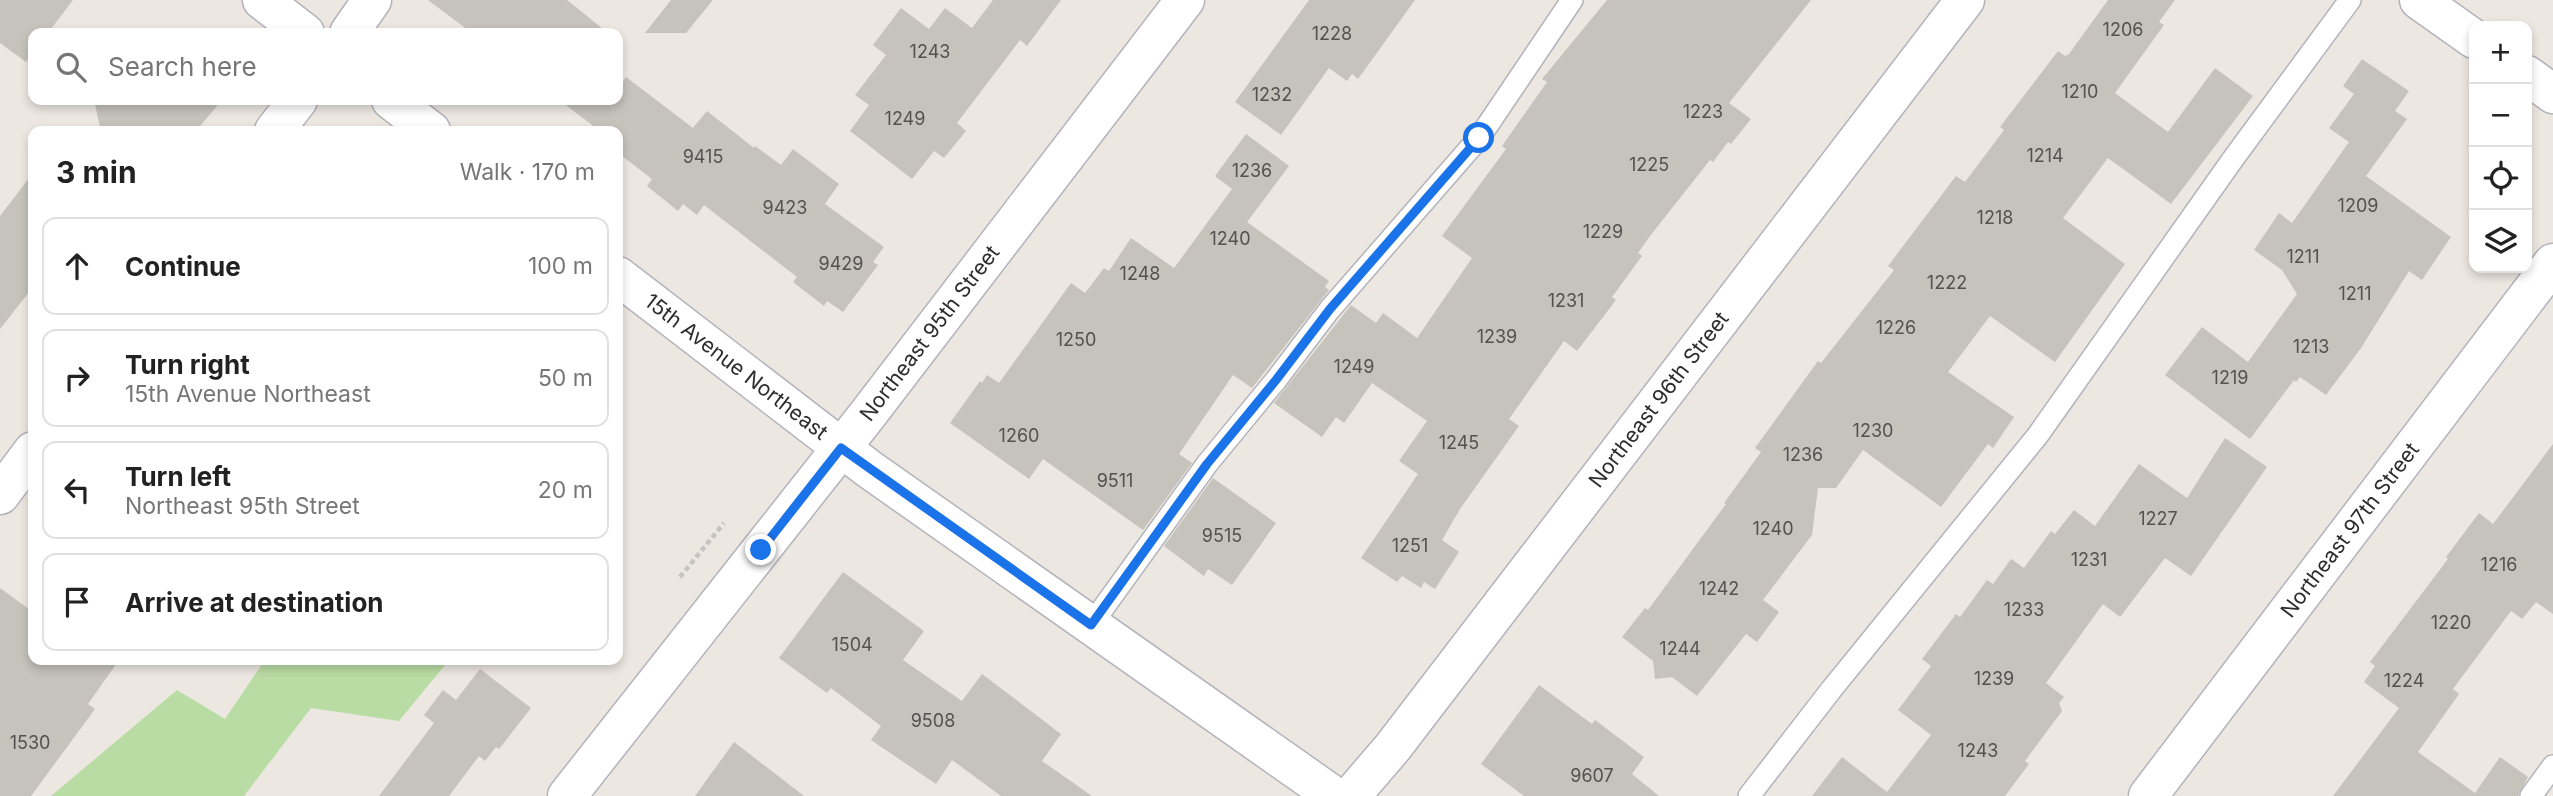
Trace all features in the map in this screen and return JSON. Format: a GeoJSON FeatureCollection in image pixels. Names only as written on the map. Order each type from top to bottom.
{"type":"FeatureCollection","features":[{"type":"Feature","properties":{"kind":"street"},"geometry":{"type":"LineString","coordinates":[[262,0],[298,28]]}},
{"type":"Feature","properties":{"kind":"street"},"geometry":{"type":"LineString","coordinates":[[352,28],[372,0]]}},
{"type":"Feature","properties":{"kind":"street","name":"Northeast 95th Street"},"geometry":{"type":"LineString","coordinates":[[567,796],[841,448],[1185,0]]}},
{"type":"Feature","properties":{"kind":"street","name":"Northeast 96th Street"},"geometry":{"type":"LineString","coordinates":[[1351,796],[1393,747],[1965,0]]}},
{"type":"Feature","properties":{"kind":"street"},"geometry":{"type":"LineString","coordinates":[[2419,0],[2469,35]]}},
{"type":"Feature","properties":{"kind":"street"},"geometry":{"type":"LineString","coordinates":[[2532,78],[2553,93]]}},
{"type":"Feature","properties":{"kind":"street"},"geometry":{"type":"LineString","coordinates":[[278,126],[294,105]]}},
{"type":"Feature","properties":{"kind":"street"},"geometry":{"type":"LineString","coordinates":[[397,105],[424,126]]}},
{"type":"Feature","properties":{"kind":"street","name":"Northeast 97th Street"},"geometry":{"type":"LineString","coordinates":[[2148,796],[2553,263]]}},
{"type":"Feature","properties":{"kind":"street","name":"15th Avenue Northeast"},"geometry":{"type":"LineString","coordinates":[[623,280],[841,448],[1334,796]]}},
{"type":"Feature","properties":{"kind":"street"},"geometry":{"type":"LineString","coordinates":[[0,495],[28,458]]}},
{"type":"Feature","properties":{"kind":"lane"},"geometry":{"type":"LineString","coordinates":[[1091,625],[1207,464],[1330,309],[1479,138],[1572,0]]}},
{"type":"Feature","properties":{"kind":"lane"},"geometry":{"type":"LineString","coordinates":[[1749,796],[1831,690],[2038,435],[2233,159],[2350,0]]}},
{"type":"Feature","properties":{"kind":"lane"},"geometry":{"type":"LineString","coordinates":[[2531,796],[2553,766]]}},
{"type":"Feature","properties":{"kind":"path"},"geometry":{"type":"LineString","coordinates":[[680,578],[724,523]]}},
{"type":"Feature","properties":{"kind":"green space"},"geometry":{"type":"Polygon","coordinates":[[[262,665],[445,665],[399,721],[311,708],[244,796],[51,796],[177,690],[225,719],[262,665]]]}},
{"type":"Feature","properties":{"kind":"building"},"geometry":{"type":"Polygon","coordinates":[[[0,0],[73,0],[52,28],[28,28],[26,62],[0,43],[0,0]]]}},
{"type":"Feature","properties":{"kind":"building"},"geometry":{"type":"Polygon","coordinates":[[[428,0],[567,0],[602,28],[465,28],[428,0]]]}},
{"type":"Feature","properties":{"kind":"building"},"geometry":{"type":"Polygon","coordinates":[[[671,0],[713,0],[686,33],[645,33],[671,0]]]}},
{"type":"Feature","properties":{"kind":"building"},"geometry":{"type":"Polygon","coordinates":[[[993,0],[1061,0],[1027,46],[1020,40],[957,123],[966,131],[944,158],[934,151],[912,179],[850,131],[869,105],[855,95],[886,55],[873,45],[901,8],[929,29],[945,8],[972,28],[993,0]]]}},
{"type":"Feature","properties":{"kind":"building"},"geometry":{"type":"Polygon","coordinates":[[[1309,0],[1415,0],[1358,79],[1352,74],[1347,81],[1329,68],[1281,135],[1235,102],[1309,0]]]}},
{"type":"Feature","properties":{"kind":"building"},"geometry":{"type":"Polygon","coordinates":[[[1607,0],[1811,0],[1729,103],[1751,119],[1713,162],[1710,160],[1650,236],[1638,253],[1642,256],[1612,297],[1616,300],[1577,351],[1564,341],[1509,419],[1519,426],[1460,509],[1442,540],[1459,552],[1435,589],[1424,582],[1421,588],[1402,576],[1397,582],[1361,558],[1418,474],[1399,461],[1427,421],[1372,383],[1344,423],[1336,417],[1322,437],[1274,403],[1351,305],[1376,323],[1383,313],[1417,338],[1472,258],[1442,236],[1506,149],[1502,146],[1547,82],[1542,79],[1607,0]]]}},
{"type":"Feature","properties":{"kind":"building"},"geometry":{"type":"Polygon","coordinates":[[[2108,0],[2175,0],[2159,22],[2164,25],[2115,93],[2168,132],[2215,68],[2253,96],[2171,204],[2108,158],[2063,218],[2125,264],[2055,362],[1990,316],[1948,372],[2014,417],[1993,448],[1988,444],[1941,507],[1863,450],[1836,488],[1818,488],[1812,535],[1763,600],[1779,612],[1757,642],[1746,634],[1697,696],[1672,677],[1655,679],[1653,661],[1622,637],[1645,608],[1648,610],[1726,504],[1724,503],[1761,452],[1755,448],[1818,361],[1821,363],[1894,270],[1888,266],[1956,176],[1965,182],[2004,130],[2000,127],[2058,51],[2065,56],[2069,54],[2108,0]]]}},
{"type":"Feature","properties":{"kind":"building"},"geometry":{"type":"Polygon","coordinates":[[[2362,59],[2409,91],[2395,111],[2407,119],[2366,176],[2451,237],[2422,280],[2409,271],[2361,348],[2326,395],[2300,377],[2296,382],[2294,380],[2250,439],[2165,375],[2202,327],[2248,362],[2297,294],[2282,270],[2254,250],[2279,213],[2292,223],[2349,142],[2329,128],[2354,94],[2343,86],[2362,59]]]}},
{"type":"Feature","properties":{"kind":"building"},"geometry":{"type":"Polygon","coordinates":[[[626,77],[693,128],[707,111],[754,148],[755,146],[781,165],[793,149],[839,184],[825,204],[884,247],[873,262],[878,265],[843,312],[827,301],[824,306],[793,282],[797,277],[704,205],[697,215],[683,204],[678,211],[647,186],[652,179],[623,157],[623,126],[593,126],[566,105],[623,105],[623,82],[626,77]]]}},
{"type":"Feature","properties":{"kind":"building"},"geometry":{"type":"Polygon","coordinates":[[[95,105],[218,105],[200,126],[100,126],[95,105]]]}},
{"type":"Feature","properties":{"kind":"building"},"geometry":{"type":"Polygon","coordinates":[[[1246,134],[1289,166],[1247,222],[1329,281],[1325,287],[1329,290],[1252,388],[1233,375],[1179,454],[1192,463],[1143,530],[1043,459],[1029,479],[950,423],[987,375],[999,383],[1071,283],[1085,293],[1104,268],[1109,271],[1131,238],[1174,268],[1232,189],[1215,176],[1246,134]]]}},
{"type":"Feature","properties":{"kind":"building"},"geometry":{"type":"Polygon","coordinates":[[[28,180],[28,293],[0,329],[0,216],[28,180]]]}},
{"type":"Feature","properties":{"kind":"building"},"geometry":{"type":"Polygon","coordinates":[[[2225,438],[2267,467],[2191,576],[2165,558],[2120,617],[2103,604],[2046,683],[2064,697],[2059,703],[2062,711],[2025,761],[2029,764],[2005,796],[1812,796],[1842,757],[1887,792],[1931,735],[1898,710],[1931,666],[1922,659],[1956,614],[1960,617],[1987,580],[1993,584],[2011,559],[2024,568],[2051,531],[2055,534],[2074,510],[2095,526],[2139,464],[2187,498],[2225,438]]]}},
{"type":"Feature","properties":{"kind":"building"},"geometry":{"type":"Polygon","coordinates":[[[2553,444],[2553,614],[2536,602],[2522,619],[2511,611],[2453,689],[2459,694],[2418,752],[2475,793],[2500,757],[2528,777],[2518,796],[2333,796],[2399,708],[2364,682],[2375,666],[2370,662],[2448,559],[2446,557],[2479,513],[2493,524],[2553,444]]]}},
{"type":"Feature","properties":{"kind":"building"},"geometry":{"type":"Polygon","coordinates":[[[1213,478],[1276,523],[1232,585],[1208,569],[1204,576],[1164,546],[1213,478]]]}},
{"type":"Feature","properties":{"kind":"building"},"geometry":{"type":"Polygon","coordinates":[[[843,572],[924,631],[903,660],[962,701],[982,674],[1061,734],[1042,761],[1092,796],[1001,796],[952,760],[936,784],[871,740],[881,726],[831,688],[827,693],[779,658],[843,572]]]}},
{"type":"Feature","properties":{"kind":"building"},"geometry":{"type":"Polygon","coordinates":[[[0,588],[28,608],[28,665],[115,665],[88,704],[95,709],[31,796],[0,796],[0,588]]]}},
{"type":"Feature","properties":{"kind":"building"},"geometry":{"type":"Polygon","coordinates":[[[480,669],[531,708],[499,749],[496,747],[485,761],[479,756],[449,796],[379,796],[434,723],[424,715],[443,690],[456,700],[480,669]]]}},
{"type":"Feature","properties":{"kind":"building"},"geometry":{"type":"Polygon","coordinates":[[[1539,685],[1592,724],[1595,720],[1644,757],[1632,774],[1659,796],[1524,796],[1481,764],[1539,685]]]}},
{"type":"Feature","properties":{"kind":"building"},"geometry":{"type":"Polygon","coordinates":[[[734,742],[804,796],[695,796],[734,742]]]}},
{"type":"Feature","properties":{"kind":"route"},"geometry":{"type":"LineString","coordinates":[[761,550],[841,448],[1091,625],[1207,464],[1330,309],[1479,138]]}}]}
